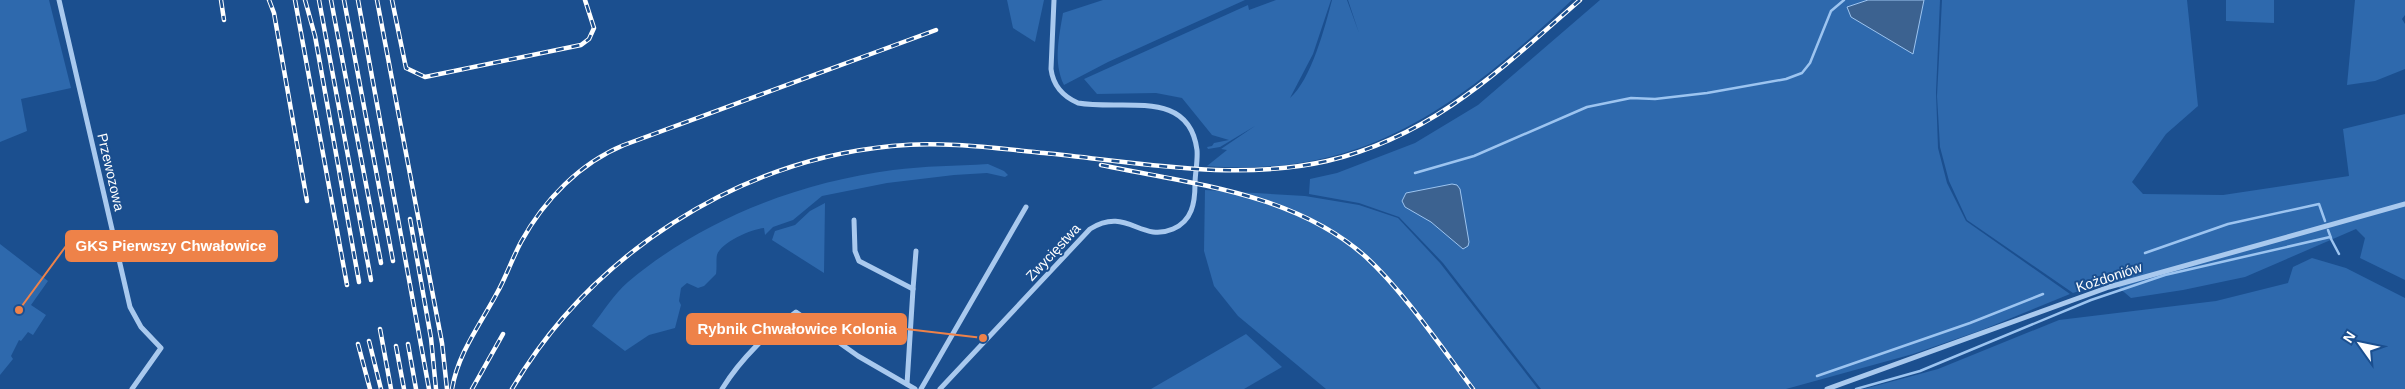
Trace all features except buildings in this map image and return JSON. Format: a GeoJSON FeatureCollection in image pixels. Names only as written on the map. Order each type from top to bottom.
{"type":"FeatureCollection","features":[{"type":"Feature","properties":{"kind":"street","name":"Przewozowa"},"geometry":{"type":"LineString","coordinates":[[58,0],[130,307],[141,327],[161,348],[132,389]]}},
{"type":"Feature","properties":{"kind":"street","name":"Zwycięstwa"},"geometry":{"type":"LineString","coordinates":[[940,389],[1090,229],[1098,224],[1122,220],[1150,232],[1166,231],[1184,221],[1194,203],[1197,153],[1192,129],[1180,115],[1163,108],[1078,103],[1068,98],[1059,90],[1053,80],[1051,69],[1054,0]]}},
{"type":"Feature","properties":{"kind":"street","name":"Kożdoniów"},"geometry":{"type":"LineString","coordinates":[[1827,389],[2109,287],[2405,204]]}},
{"type":"Feature","properties":{"kind":"street"},"geometry":{"type":"LineString","coordinates":[[921,389],[1026,207]]}},
{"type":"Feature","properties":{"kind":"street"},"geometry":{"type":"LineString","coordinates":[[854,220],[854,245],[859,261],[913,289]]}},
{"type":"Feature","properties":{"kind":"street"},"geometry":{"type":"LineString","coordinates":[[906,384],[916,251]]}},
{"type":"Feature","properties":{"kind":"street"},"geometry":{"type":"LineString","coordinates":[[722,389],[734,370],[755,345],[796,312],[858,356],[915,389]]}},
{"type":"Feature","properties":{"kind":"shaded area"},"geometry":{"type":"Polygon","coordinates":[[[0,0],[49,0],[71,88],[21,99],[27,131],[0,142],[0,0]]]}},
{"type":"Feature","properties":{"kind":"shaded area"},"geometry":{"type":"Polygon","coordinates":[[[1007,0],[1044,0],[1035,42],[1013,28],[1007,0]]]}},
{"type":"Feature","properties":{"kind":"shaded area"},"geometry":{"type":"Polygon","coordinates":[[[1103,0],[1245,0],[1108,62],[1064,85],[1058,58],[1063,13],[1103,0]]]}},
{"type":"Feature","properties":{"kind":"shaded area"},"geometry":{"type":"Polygon","coordinates":[[[1276,0],[1331,0],[1313,54],[1290,98],[1298,90],[1311,66],[1332,0],[1347,0],[1359,33],[1348,0],[1572,0],[1491,71],[1450,101],[1408,126],[1364,146],[1316,160],[1264,167],[1207,166],[1227,150],[1221,149],[1255,126],[1220,147],[1208,149],[1207,147],[1212,146],[1214,143],[1229,140],[1212,135],[1182,98],[1156,93],[1097,94],[1084,79],[1248,5],[1249,10],[1276,0]]]}},
{"type":"Feature","properties":{"kind":"shaded area"},"geometry":{"type":"Polygon","coordinates":[[[1600,0],[1940,0],[1936,92],[1938,148],[1947,183],[1966,221],[2070,294],[1982,330],[1913,354],[1786,389],[1541,389],[1443,263],[1399,217],[1359,203],[1309,194],[1310,179],[1337,173],[1415,143],[1478,105],[1600,0]]]}},
{"type":"Feature","properties":{"kind":"shaded area"},"geometry":{"type":"Polygon","coordinates":[[[1868,0],[1924,0],[1913,54],[1851,17],[1847,7],[1868,0]]]}},
{"type":"Feature","properties":{"kind":"shaded area"},"geometry":{"type":"Polygon","coordinates":[[[1942,0],[2187,0],[2198,106],[2166,134],[2132,182],[2143,194],[2223,195],[2349,176],[2343,129],[2405,114],[2405,280],[2360,258],[2365,238],[2356,229],[2245,277],[2183,290],[2131,298],[2111,281],[2073,293],[1967,220],[1949,181],[1940,147],[1937,96],[1942,0]]]}},
{"type":"Feature","properties":{"kind":"shaded area"},"geometry":{"type":"Polygon","coordinates":[[[2226,0],[2274,0],[2274,23],[2226,21],[2226,0]]]}},
{"type":"Feature","properties":{"kind":"shaded area"},"geometry":{"type":"Polygon","coordinates":[[[2355,0],[2405,0],[2405,15],[2402,19],[2405,24],[2405,69],[2375,81],[2347,85],[2355,0]]]}},
{"type":"Feature","properties":{"kind":"shaded area"},"geometry":{"type":"Polygon","coordinates":[[[988,164],[1004,171],[1008,175],[1005,177],[987,173],[954,175],[887,183],[822,196],[793,220],[773,227],[765,235],[764,228],[730,241],[724,245],[717,256],[716,274],[704,286],[698,288],[687,283],[681,288],[679,301],[681,305],[675,328],[649,335],[625,351],[592,326],[623,287],[657,260],[719,222],[753,207],[822,184],[857,176],[893,170],[988,164]]]}},
{"type":"Feature","properties":{"kind":"shaded area"},"geometry":{"type":"Polygon","coordinates":[[[1452,184],[1457,185],[1460,189],[1469,242],[1468,246],[1463,249],[1431,222],[1405,207],[1402,201],[1406,193],[1452,184]]]}},
{"type":"Feature","properties":{"kind":"shaded area"},"geometry":{"type":"Polygon","coordinates":[[[1205,190],[1305,196],[1359,205],[1398,218],[1440,263],[1538,389],[1326,389],[1238,316],[1214,286],[1204,251],[1205,190]]]}},
{"type":"Feature","properties":{"kind":"shaded area"},"geometry":{"type":"Polygon","coordinates":[[[825,203],[824,273],[772,240],[775,231],[795,225],[810,211],[825,203]]]}},
{"type":"Feature","properties":{"kind":"shaded area"},"geometry":{"type":"Polygon","coordinates":[[[0,244],[48,281],[31,305],[46,315],[33,335],[28,332],[21,341],[19,340],[11,356],[13,359],[0,375],[0,244]]]}},
{"type":"Feature","properties":{"kind":"shaded area"},"geometry":{"type":"Polygon","coordinates":[[[2312,258],[2346,268],[2405,298],[2405,389],[1864,389],[1938,369],[2059,320],[2216,301],[2288,283],[2293,267],[2312,258]]]}},
{"type":"Feature","properties":{"kind":"shaded area"},"geometry":{"type":"Polygon","coordinates":[[[1246,334],[1282,367],[1244,389],[1151,389],[1246,334]]]}},
{"type":"Feature","properties":{"kind":"waterway"},"geometry":{"type":"LineString","coordinates":[[1415,173],[1474,156],[1587,107],[1631,98],[1655,99],[1707,93],[1786,79],[1802,73],[1810,63],[1831,11],[1844,0]]}},
{"type":"Feature","properties":{"kind":"waterway"},"geometry":{"type":"LineString","coordinates":[[2145,253],[2228,224],[2319,204],[2325,221]]}},
{"type":"Feature","properties":{"kind":"waterway"},"geometry":{"type":"LineString","coordinates":[[2328,230],[2331,238]]}},
{"type":"Feature","properties":{"kind":"waterway"},"geometry":{"type":"LineString","coordinates":[[1856,389],[1920,371],[2091,300],[2165,275],[2330,237],[2339,254]]}},
{"type":"Feature","properties":{"kind":"waterway"},"geometry":{"type":"LineString","coordinates":[[1817,376],[1970,323],[2043,294]]}},
{"type":"Feature","properties":{"kind":"railway"},"geometry":{"type":"LineString","coordinates":[[221,0],[224,20]]}},
{"type":"Feature","properties":{"kind":"railway"},"geometry":{"type":"LineString","coordinates":[[269,0],[274,13],[307,201]]}},
{"type":"Feature","properties":{"kind":"railway"},"geometry":{"type":"LineString","coordinates":[[295,0],[347,285]]}},
{"type":"Feature","properties":{"kind":"railway"},"geometry":{"type":"LineString","coordinates":[[305,0],[315,36],[359,282]]}},
{"type":"Feature","properties":{"kind":"railway"},"geometry":{"type":"LineString","coordinates":[[319,0],[371,280]]}},
{"type":"Feature","properties":{"kind":"railway"},"geometry":{"type":"LineString","coordinates":[[331,0],[381,263]]}},
{"type":"Feature","properties":{"kind":"railway"},"geometry":{"type":"LineString","coordinates":[[344,0],[393,261]]}},
{"type":"Feature","properties":{"kind":"railway"},"geometry":{"type":"LineString","coordinates":[[358,0],[429,389]]}},
{"type":"Feature","properties":{"kind":"railway"},"geometry":{"type":"LineString","coordinates":[[377,0],[442,343],[447,389]]}},
{"type":"Feature","properties":{"kind":"railway"},"geometry":{"type":"LineString","coordinates":[[392,0],[406,68],[425,77],[581,45],[589,39],[594,28],[585,0]]}},
{"type":"Feature","properties":{"kind":"railway"},"geometry":{"type":"LineString","coordinates":[[512,389],[545,341],[583,297],[626,257],[673,223],[724,194],[778,171],[834,155],[892,146],[930,144],[987,147],[1150,165],[1221,170],[1257,170],[1327,161],[1365,150],[1400,135],[1433,117],[1493,75],[1580,0]]}},
{"type":"Feature","properties":{"kind":"railway"},"geometry":{"type":"LineString","coordinates":[[452,389],[464,351],[500,287],[521,242],[552,198],[578,173],[593,162],[624,145],[936,30]]}},
{"type":"Feature","properties":{"kind":"railway"},"geometry":{"type":"LineString","coordinates":[[1101,165],[1241,194],[1307,218],[1338,235],[1366,257],[1394,286],[1422,320],[1473,389]]}},
{"type":"Feature","properties":{"kind":"railway"},"geometry":{"type":"LineString","coordinates":[[410,219],[431,338],[436,389]]}},
{"type":"Feature","properties":{"kind":"railway"},"geometry":{"type":"LineString","coordinates":[[380,329],[391,389]]}},
{"type":"Feature","properties":{"kind":"railway"},"geometry":{"type":"LineString","coordinates":[[472,389],[503,334]]}},
{"type":"Feature","properties":{"kind":"railway"},"geometry":{"type":"LineString","coordinates":[[369,341],[381,389]]}},
{"type":"Feature","properties":{"kind":"railway"},"geometry":{"type":"LineString","coordinates":[[358,344],[370,389]]}},
{"type":"Feature","properties":{"kind":"railway"},"geometry":{"type":"LineString","coordinates":[[408,344],[416,389]]}},
{"type":"Feature","properties":{"kind":"railway"},"geometry":{"type":"LineString","coordinates":[[396,346],[404,389]]}},
{"type":"Feature","properties":{"kind":"place","name":"GKS Pierwszy Chwałowice"},"geometry":{"type":"Point","coordinates":[19,310]}},
{"type":"Feature","properties":{"kind":"place","name":"Rybnik Chwałowice Kolonia"},"geometry":{"type":"Point","coordinates":[983,338]}}]}
